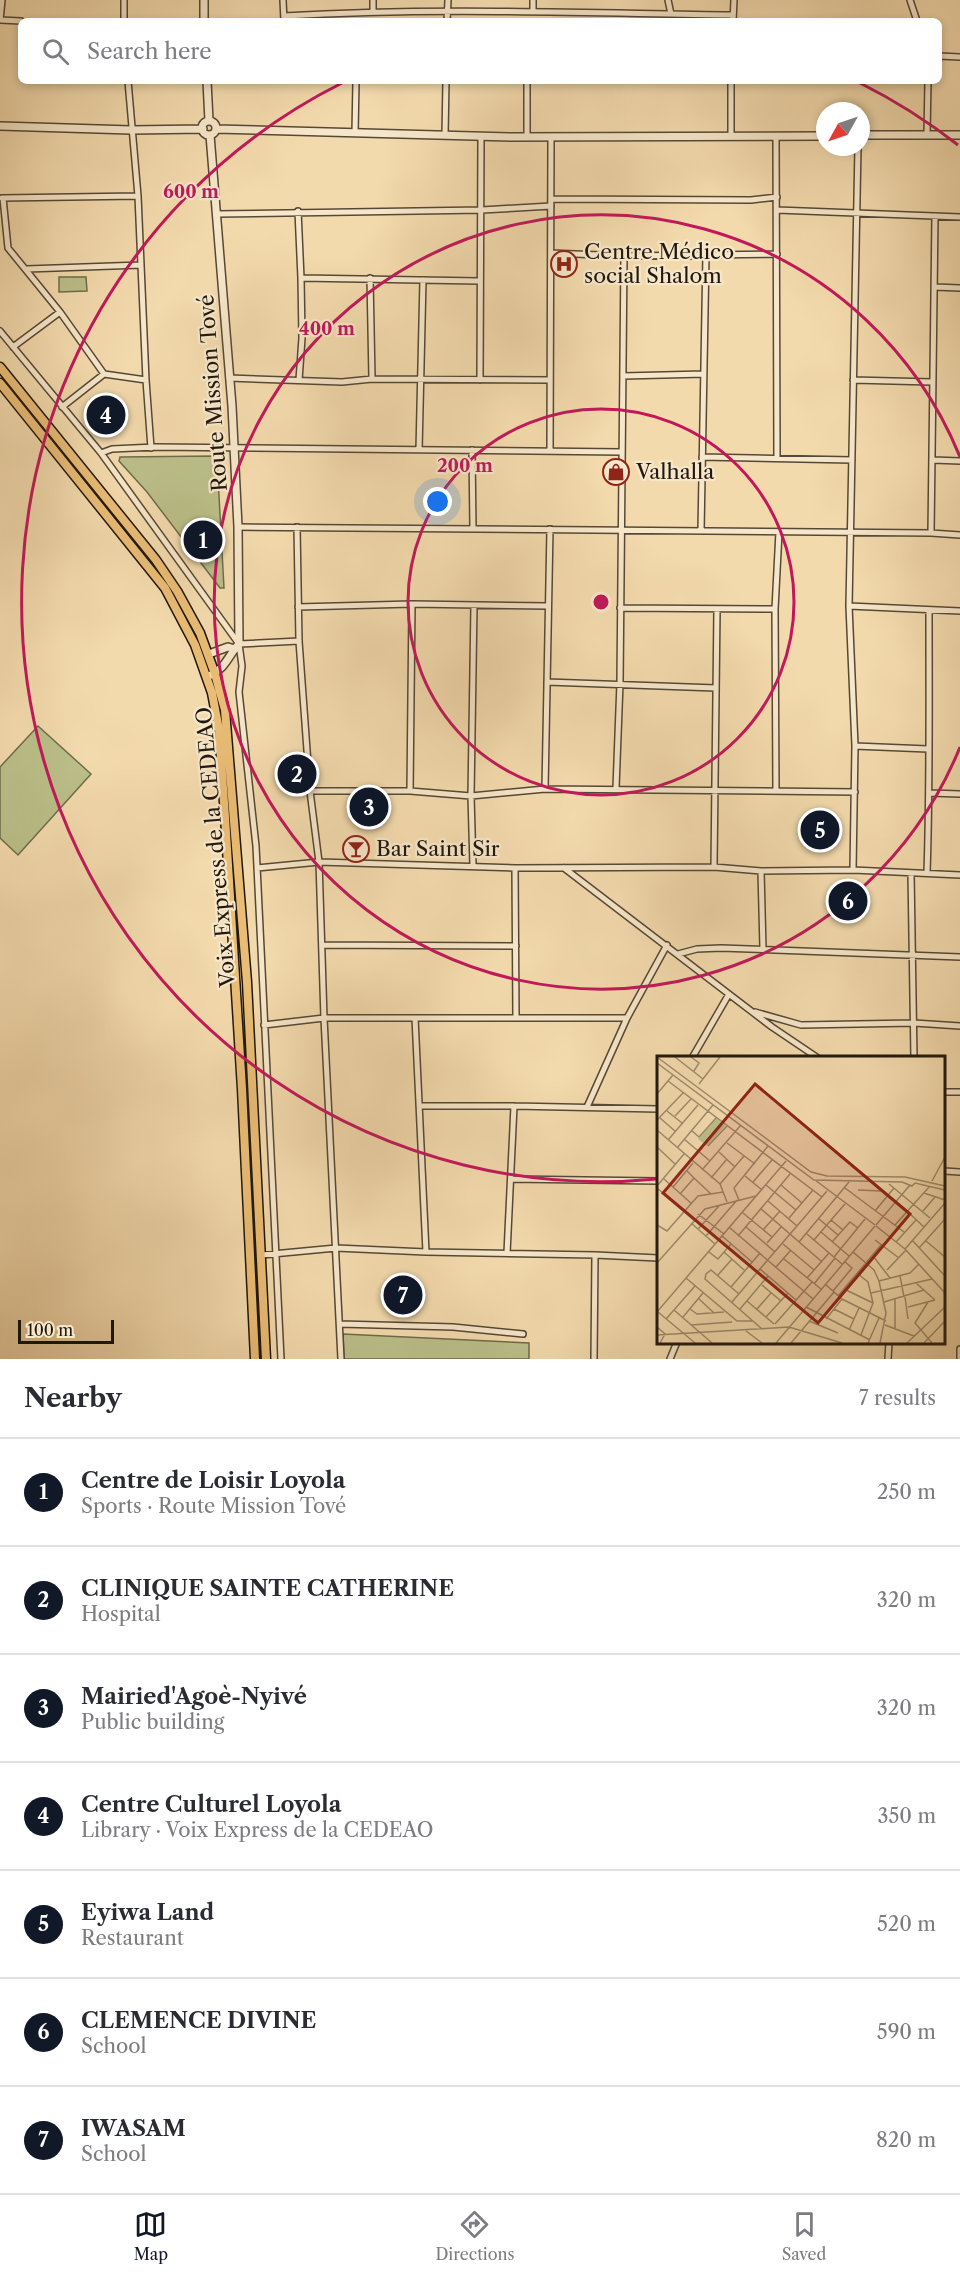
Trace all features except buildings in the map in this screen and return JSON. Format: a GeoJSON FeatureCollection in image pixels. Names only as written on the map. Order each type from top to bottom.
{"type":"FeatureCollection","features":[{"type":"Feature","properties":{"kind":"main road","name":"Voix Express de la CEDEAO"},"geometry":{"type":"LineString","coordinates":[[0,367],[156,560],[182,600],[209,654],[225,710],[242,933],[262,1255],[266,1359]]}},
{"type":"Feature","properties":{"kind":"main road"},"geometry":{"type":"LineString","coordinates":[[0,382],[165,588],[195,645],[206,677],[219,730],[255,1359]]}},
{"type":"Feature","properties":{"kind":"main road"},"geometry":{"type":"LineString","coordinates":[[232,934],[242,933]]}},
{"type":"Feature","properties":{"kind":"main road"},"geometry":{"type":"LineString","coordinates":[[252,1317],[265,1317]]}},
{"type":"Feature","properties":{"kind":"street"},"geometry":{"type":"LineString","coordinates":[[2,0],[0,20],[18,21]]}},
{"type":"Feature","properties":{"kind":"street"},"geometry":{"type":"LineString","coordinates":[[124,0],[124,18]]}},
{"type":"Feature","properties":{"kind":"street"},"geometry":{"type":"LineString","coordinates":[[204,0],[204,18]]}},
{"type":"Feature","properties":{"kind":"street"},"geometry":{"type":"LineString","coordinates":[[283,0],[284,18]]}},
{"type":"Feature","properties":{"kind":"street"},"geometry":{"type":"LineString","coordinates":[[373,0],[373,11]]}},
{"type":"Feature","properties":{"kind":"street"},"geometry":{"type":"LineString","coordinates":[[447,0],[447,18]]}},
{"type":"Feature","properties":{"kind":"street"},"geometry":{"type":"LineString","coordinates":[[533,0],[533,11]]}},
{"type":"Feature","properties":{"kind":"street"},"geometry":{"type":"LineString","coordinates":[[668,0],[671,14]]}},
{"type":"Feature","properties":{"kind":"street"},"geometry":{"type":"LineString","coordinates":[[295,18],[373,11],[448,10],[671,14],[733,18],[734,0]]}},
{"type":"Feature","properties":{"kind":"street"},"geometry":{"type":"LineString","coordinates":[[910,0],[916,18]]}},
{"type":"Feature","properties":{"kind":"street"},"geometry":{"type":"LineString","coordinates":[[942,56],[960,57]]}},
{"type":"Feature","properties":{"kind":"street"},"geometry":{"type":"LineString","coordinates":[[128,84],[138,196],[151,447]]}},
{"type":"Feature","properties":{"kind":"street"},"geometry":{"type":"LineString","coordinates":[[207,84],[209,121]]}},
{"type":"Feature","properties":{"kind":"street"},"geometry":{"type":"LineString","coordinates":[[355,133],[356,84]]}},
{"type":"Feature","properties":{"kind":"street"},"geometry":{"type":"LineString","coordinates":[[445,135],[446,84]]}},
{"type":"Feature","properties":{"kind":"street"},"geometry":{"type":"LineString","coordinates":[[527,84],[527,137]]}},
{"type":"Feature","properties":{"kind":"street"},"geometry":{"type":"LineString","coordinates":[[731,84],[731,136]]}},
{"type":"Feature","properties":{"kind":"street"},"geometry":{"type":"LineString","coordinates":[[927,135],[928,84]]}},
{"type":"Feature","properties":{"kind":"street"},"geometry":{"type":"LineString","coordinates":[[202,129],[209,121]]}},
{"type":"Feature","properties":{"kind":"street"},"geometry":{"type":"LineString","coordinates":[[209,121],[215,124],[213,132]]}},
{"type":"Feature","properties":{"kind":"street"},"geometry":{"type":"LineString","coordinates":[[0,126],[131,130],[202,129]]}},
{"type":"Feature","properties":{"kind":"street"},"geometry":{"type":"LineString","coordinates":[[202,129],[205,134],[213,132],[355,133],[481,137],[816,135]]}},
{"type":"Feature","properties":{"kind":"street","name":"Route Mission Tové"},"geometry":{"type":"LineString","coordinates":[[213,132],[216,214],[238,527],[237,646]]}},
{"type":"Feature","properties":{"kind":"street"},"geometry":{"type":"LineString","coordinates":[[870,135],[960,135]]}},
{"type":"Feature","properties":{"kind":"street"},"geometry":{"type":"LineString","coordinates":[[776,136],[777,458]]}},
{"type":"Feature","properties":{"kind":"street"},"geometry":{"type":"LineString","coordinates":[[480,380],[481,137]]}},
{"type":"Feature","properties":{"kind":"street"},"geometry":{"type":"LineString","coordinates":[[550,451],[551,137]]}},
{"type":"Feature","properties":{"kind":"street"},"geometry":{"type":"LineString","coordinates":[[853,870],[855,746],[849,606],[858,156]]}},
{"type":"Feature","properties":{"kind":"street"},"geometry":{"type":"LineString","coordinates":[[104,374],[60,312],[8,248],[2,198],[138,196]]}},
{"type":"Feature","properties":{"kind":"street"},"geometry":{"type":"LineString","coordinates":[[551,199],[751,200],[777,197]]}},
{"type":"Feature","properties":{"kind":"street"},"geometry":{"type":"LineString","coordinates":[[216,214],[482,210],[551,206]]}},
{"type":"Feature","properties":{"kind":"street"},"geometry":{"type":"LineString","coordinates":[[777,210],[960,217]]}},
{"type":"Feature","properties":{"kind":"street"},"geometry":{"type":"LineString","coordinates":[[298,211],[302,338],[299,380]]}},
{"type":"Feature","properties":{"kind":"street"},"geometry":{"type":"LineString","coordinates":[[931,533],[935,216]]}},
{"type":"Feature","properties":{"kind":"street"},"geometry":{"type":"LineString","coordinates":[[550,253],[624,256],[777,254]]}},
{"type":"Feature","properties":{"kind":"street"},"geometry":{"type":"LineString","coordinates":[[701,531],[706,255]]}},
{"type":"Feature","properties":{"kind":"street"},"geometry":{"type":"LineString","coordinates":[[616,788],[620,683],[624,256]]}},
{"type":"Feature","properties":{"kind":"street"},"geometry":{"type":"LineString","coordinates":[[27,269],[141,265]]}},
{"type":"Feature","properties":{"kind":"street"},"geometry":{"type":"LineString","coordinates":[[301,278],[479,281]]}},
{"type":"Feature","properties":{"kind":"street"},"geometry":{"type":"LineString","coordinates":[[370,278],[372,379]]}},
{"type":"Feature","properties":{"kind":"street"},"geometry":{"type":"LineString","coordinates":[[419,450],[423,280]]}},
{"type":"Feature","properties":{"kind":"street"},"geometry":{"type":"LineString","coordinates":[[934,287],[960,288]]}},
{"type":"Feature","properties":{"kind":"street"},"geometry":{"type":"LineString","coordinates":[[13,347],[60,312]]}},
{"type":"Feature","properties":{"kind":"street"},"geometry":{"type":"LineString","coordinates":[[0,331],[101,453],[237,646],[242,666],[239,692],[257,868],[281,1359]]}},
{"type":"Feature","properties":{"kind":"street"},"geometry":{"type":"LineString","coordinates":[[62,407],[104,374],[146,380]]}},
{"type":"Feature","properties":{"kind":"street"},"geometry":{"type":"LineString","coordinates":[[623,376],[704,374]]}},
{"type":"Feature","properties":{"kind":"street"},"geometry":{"type":"LineString","coordinates":[[229,378],[342,382],[421,378],[550,380]]}},
{"type":"Feature","properties":{"kind":"street"},"geometry":{"type":"LineString","coordinates":[[853,380],[932,382]]}},
{"type":"Feature","properties":{"kind":"street"},"geometry":{"type":"LineString","coordinates":[[101,453],[112,449],[151,447],[622,452]]}},
{"type":"Feature","properties":{"kind":"street"},"geometry":{"type":"LineString","coordinates":[[472,450],[473,529]]}},
{"type":"Feature","properties":{"kind":"street"},"geometry":{"type":"LineString","coordinates":[[702,457],[852,460]]}},
{"type":"Feature","properties":{"kind":"street"},"geometry":{"type":"LineString","coordinates":[[933,460],[960,461]]}},
{"type":"Feature","properties":{"kind":"street"},"geometry":{"type":"LineString","coordinates":[[238,527],[960,535]]}},
{"type":"Feature","properties":{"kind":"street"},"geometry":{"type":"LineString","coordinates":[[297,527],[299,641],[310,791],[319,862],[324,1018],[341,1359]]}},
{"type":"Feature","properties":{"kind":"street"},"geometry":{"type":"LineString","coordinates":[[545,789],[550,529]]}},
{"type":"Feature","properties":{"kind":"street"},"geometry":{"type":"LineString","coordinates":[[776,791],[774,609],[779,532]]}},
{"type":"Feature","properties":{"kind":"street"},"geometry":{"type":"LineString","coordinates":[[298,607],[412,604],[548,606]]}},
{"type":"Feature","properties":{"kind":"street"},"geometry":{"type":"LineString","coordinates":[[410,791],[412,604]]}},
{"type":"Feature","properties":{"kind":"street"},"geometry":{"type":"LineString","coordinates":[[473,866],[471,796],[474,604]]}},
{"type":"Feature","properties":{"kind":"street"},"geometry":{"type":"LineString","coordinates":[[849,606],[960,610]]}},
{"type":"Feature","properties":{"kind":"street"},"geometry":{"type":"LineString","coordinates":[[620,608],[774,609]]}},
{"type":"Feature","properties":{"kind":"street"},"geometry":{"type":"LineString","coordinates":[[714,867],[717,609]]}},
{"type":"Feature","properties":{"kind":"street"},"geometry":{"type":"LineString","coordinates":[[927,873],[930,793],[929,610]]}},
{"type":"Feature","properties":{"kind":"street"},"geometry":{"type":"LineString","coordinates":[[209,654],[228,647],[299,641]]}},
{"type":"Feature","properties":{"kind":"street"},"geometry":{"type":"LineString","coordinates":[[206,677],[215,674],[233,655],[237,646]]}},
{"type":"Feature","properties":{"kind":"street"},"geometry":{"type":"LineString","coordinates":[[547,682],[716,688]]}},
{"type":"Feature","properties":{"kind":"street"},"geometry":{"type":"LineString","coordinates":[[855,746],[928,748]]}},
{"type":"Feature","properties":{"kind":"street"},"geometry":{"type":"LineString","coordinates":[[310,791],[410,791],[471,796],[545,789],[616,788],[855,792]]}},
{"type":"Feature","properties":{"kind":"street"},"geometry":{"type":"LineString","coordinates":[[930,793],[960,794]]}},
{"type":"Feature","properties":{"kind":"street"},"geometry":{"type":"LineString","coordinates":[[257,868],[319,862],[515,868],[714,867],[761,871],[853,870],[960,874]]}},
{"type":"Feature","properties":{"kind":"street"},"geometry":{"type":"LineString","coordinates":[[563,867],[784,1036],[815,1056]]}},
{"type":"Feature","properties":{"kind":"street"},"geometry":{"type":"LineString","coordinates":[[515,868],[516,1018]]}},
{"type":"Feature","properties":{"kind":"street"},"geometry":{"type":"LineString","coordinates":[[761,871],[763,949]]}},
{"type":"Feature","properties":{"kind":"street"},"geometry":{"type":"LineString","coordinates":[[911,873],[914,1056]]}},
{"type":"Feature","properties":{"kind":"street"},"geometry":{"type":"LineString","coordinates":[[322,945],[516,946]]}},
{"type":"Feature","properties":{"kind":"street"},"geometry":{"type":"LineString","coordinates":[[588,1107],[627,1018],[667,945]]}},
{"type":"Feature","properties":{"kind":"street"},"geometry":{"type":"LineString","coordinates":[[678,954],[697,949],[721,948],[960,957]]}},
{"type":"Feature","properties":{"kind":"street"},"geometry":{"type":"LineString","coordinates":[[693,1056],[729,994]]}},
{"type":"Feature","properties":{"kind":"street"},"geometry":{"type":"LineString","coordinates":[[751,1010],[792,1023],[914,1023],[960,1026]]}},
{"type":"Feature","properties":{"kind":"street"},"geometry":{"type":"LineString","coordinates":[[264,1025],[324,1018],[627,1018]]}},
{"type":"Feature","properties":{"kind":"street"},"geometry":{"type":"LineString","coordinates":[[415,1018],[426,1252]]}},
{"type":"Feature","properties":{"kind":"street"},"geometry":{"type":"LineString","coordinates":[[784,1036],[786,1029],[792,1023]]}},
{"type":"Feature","properties":{"kind":"street"},"geometry":{"type":"LineString","coordinates":[[418,1106],[657,1109]]}},
{"type":"Feature","properties":{"kind":"street"},"geometry":{"type":"LineString","coordinates":[[507,1253],[514,1106]]}},
{"type":"Feature","properties":{"kind":"street"},"geometry":{"type":"LineString","coordinates":[[945,1171],[960,1172]]}},
{"type":"Feature","properties":{"kind":"street"},"geometry":{"type":"LineString","coordinates":[[511,1179],[657,1181]]}},
{"type":"Feature","properties":{"kind":"street"},"geometry":{"type":"LineString","coordinates":[[262,1255],[336,1248],[657,1258]]}},
{"type":"Feature","properties":{"kind":"street"},"geometry":{"type":"LineString","coordinates":[[594,1359],[595,1255]]}},
{"type":"Feature","properties":{"kind":"street"},"geometry":{"type":"LineString","coordinates":[[340,1324],[453,1327],[523,1334]]}},
{"type":"Feature","properties":{"kind":"street"},"geometry":{"type":"LineString","coordinates":[[670,1359],[676,1344]]}},
{"type":"Feature","properties":{"kind":"street"},"geometry":{"type":"LineString","coordinates":[[888,1359],[889,1344]]}},
{"type":"Feature","properties":{"kind":"street"},"geometry":{"type":"LineString","coordinates":[[960,1349],[960,1359]]}},
{"type":"Feature","properties":{"kind":"green space"},"geometry":{"type":"Polygon","coordinates":[[[59,277],[86,277],[87,291],[59,292],[59,277]]]}},
{"type":"Feature","properties":{"kind":"green space"},"geometry":{"type":"Polygon","coordinates":[[[215,456],[224,588],[220,588],[147,492],[119,461],[120,457],[215,456]]]}},
{"type":"Feature","properties":{"kind":"green space"},"geometry":{"type":"Polygon","coordinates":[[[38,726],[91,774],[18,855],[0,838],[0,767],[38,726]]]}},
{"type":"Feature","properties":{"kind":"green space"},"geometry":{"type":"Polygon","coordinates":[[[343,1334],[529,1343],[529,1359],[344,1359],[343,1334]]]}},
{"type":"Feature","properties":{"kind":"place","name":"Centre Médico social Shalom"},"geometry":{"type":"Point","coordinates":[564,264]}},
{"type":"Feature","properties":{"kind":"place","name":"Centre Culturel Loyola"},"geometry":{"type":"Point","coordinates":[106,415]}},
{"type":"Feature","properties":{"kind":"place","name":"Valhalla"},"geometry":{"type":"Point","coordinates":[616,472]}},
{"type":"Feature","properties":{"kind":"place","name":"Centre de Loisir Loyola"},"geometry":{"type":"Point","coordinates":[203,540]}},
{"type":"Feature","properties":{"kind":"place","name":"CLINIQUE SAINTE CATHERINE"},"geometry":{"type":"Point","coordinates":[297,774]}},
{"type":"Feature","properties":{"kind":"place","name":"Mairied'Agoè-Nyivé"},"geometry":{"type":"Point","coordinates":[369,807]}},
{"type":"Feature","properties":{"kind":"place","name":"Eyiwa Land"},"geometry":{"type":"Point","coordinates":[820,830]}},
{"type":"Feature","properties":{"kind":"place","name":"Bar Saint Sir"},"geometry":{"type":"Point","coordinates":[356,849]}},
{"type":"Feature","properties":{"kind":"place","name":"CLEMENCE DIVINE"},"geometry":{"type":"Point","coordinates":[848,901]}},
{"type":"Feature","properties":{"kind":"place","name":"IWASAM"},"geometry":{"type":"Point","coordinates":[403,1295]}}]}
